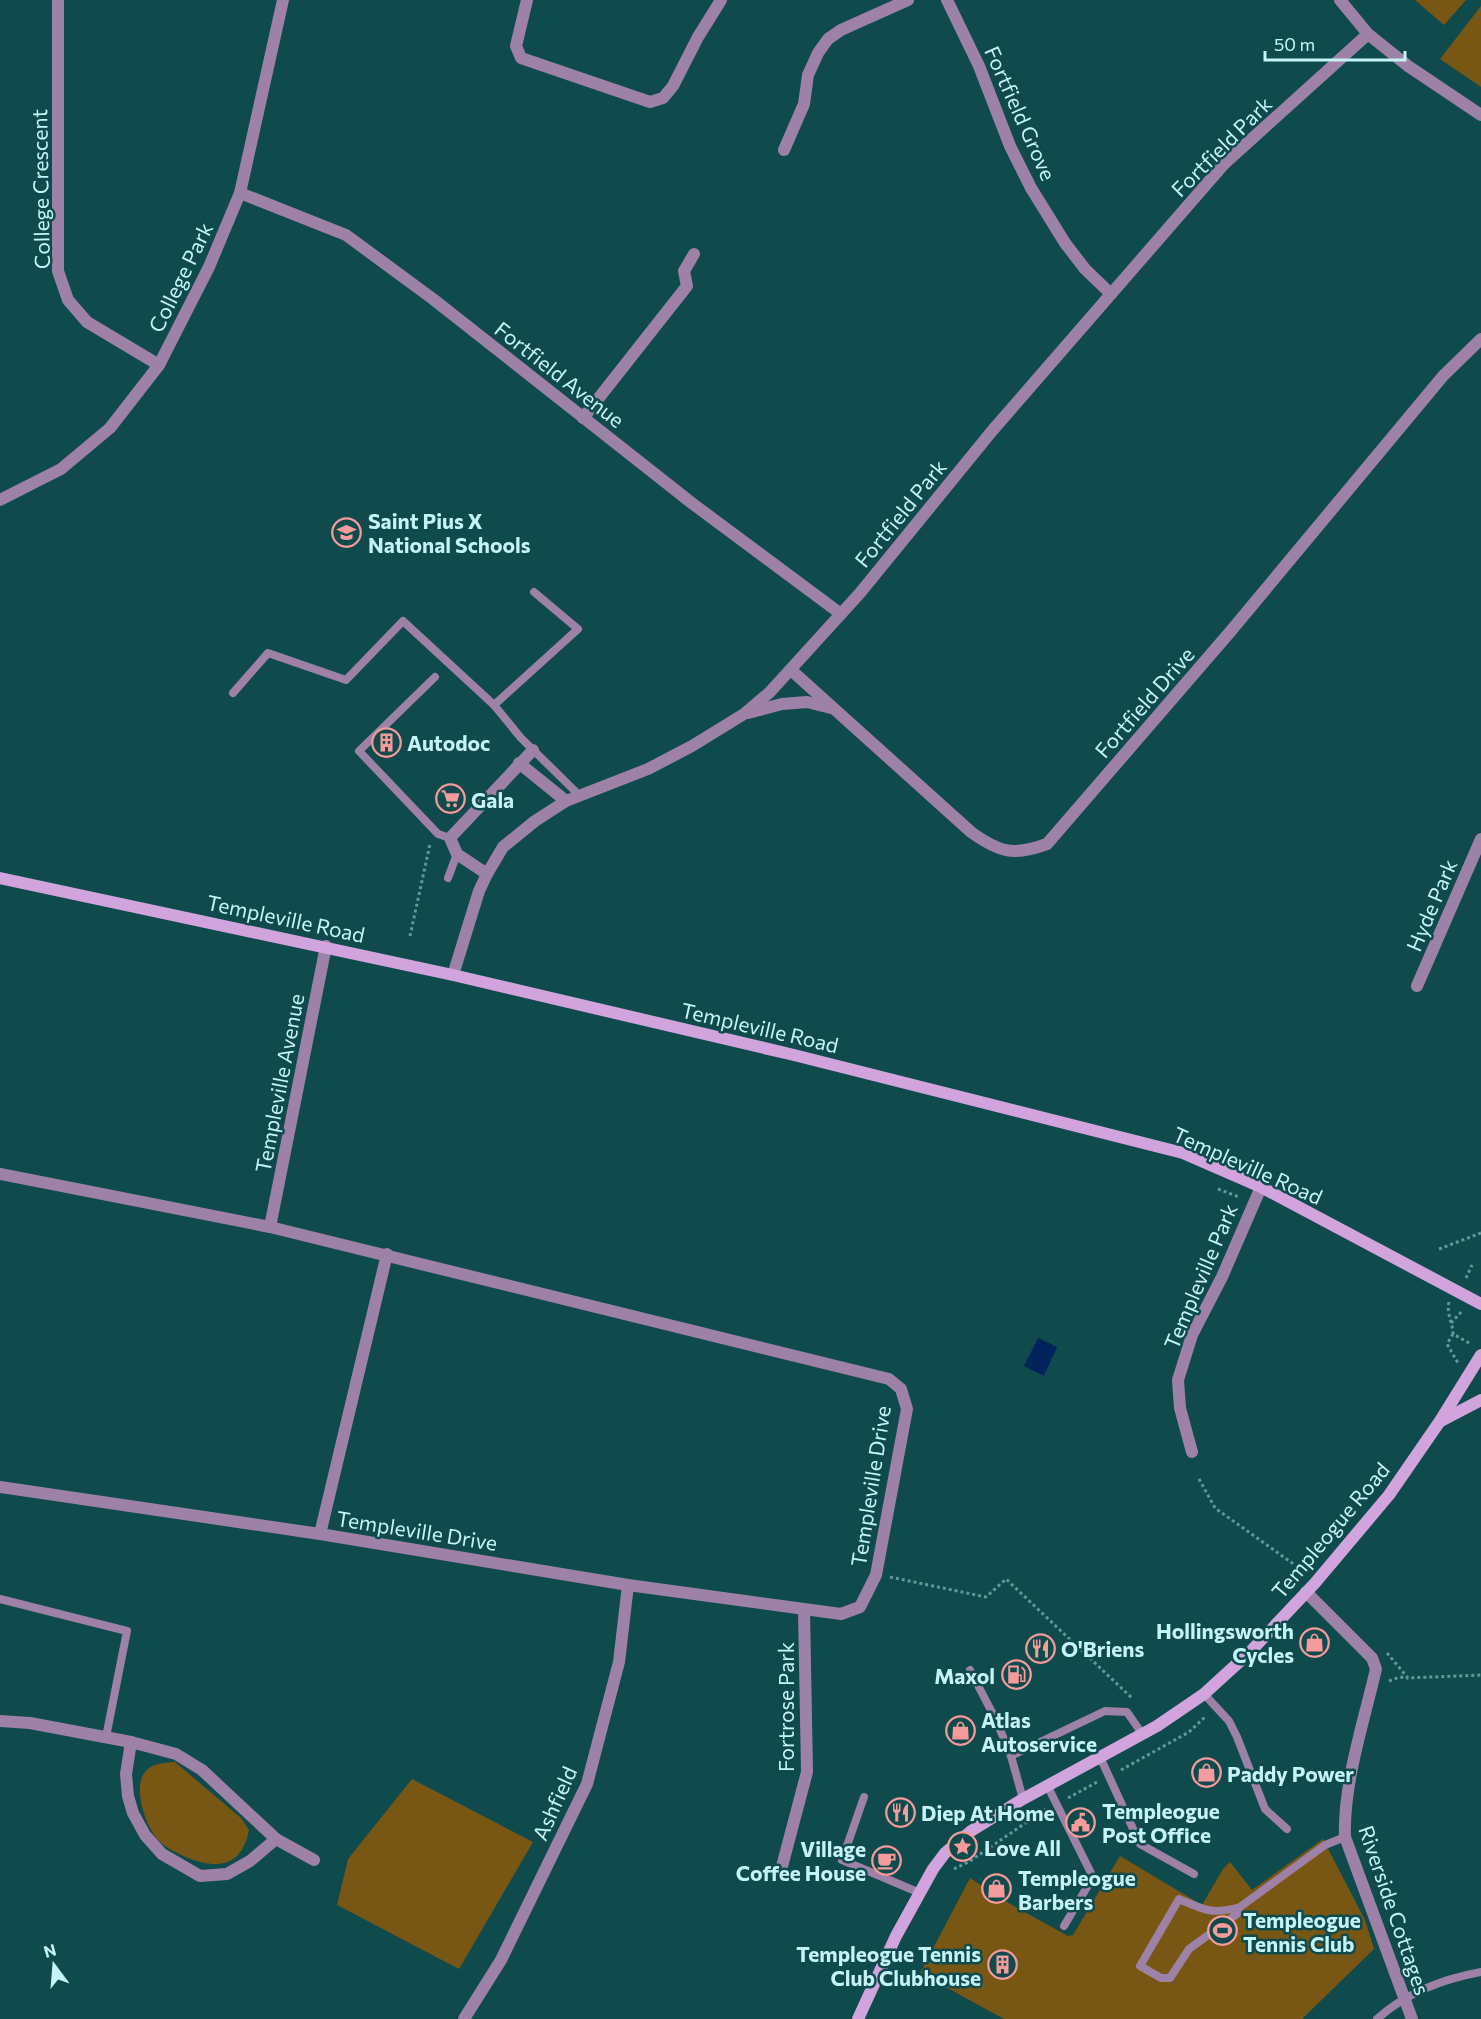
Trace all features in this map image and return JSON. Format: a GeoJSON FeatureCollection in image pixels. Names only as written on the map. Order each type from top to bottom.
{"type":"FeatureCollection","features":[{"type":"Feature","properties":{"kind":"main road","name":"Templeville Road"},"geometry":{"type":"LineString","coordinates":[[0,878],[453,975],[794,1055],[1183,1153],[1261,1187],[1481,1304]]}},
{"type":"Feature","properties":{"kind":"main road","name":"Templeogue Road"},"geometry":{"type":"LineString","coordinates":[[858,2019],[896,1936],[933,1869],[949,1849],[971,1831],[1023,1798],[1143,1735],[1204,1694],[1250,1652],[1306,1592],[1389,1495],[1440,1421],[1481,1355]]}},
{"type":"Feature","properties":{"kind":"main road"},"geometry":{"type":"LineString","coordinates":[[1440,1421],[1481,1400]]}},
{"type":"Feature","properties":{"kind":"street","name":"College Crescent"},"geometry":{"type":"LineString","coordinates":[[58,0],[58,271],[68,300],[87,322],[159,365]]}},
{"type":"Feature","properties":{"kind":"street","name":"College Park"},"geometry":{"type":"LineString","coordinates":[[0,500],[61,469],[110,428],[159,365],[209,267],[240,193],[283,0]]}},
{"type":"Feature","properties":{"kind":"street"},"geometry":{"type":"LineString","coordinates":[[527,0],[516,46],[521,58],[650,102],[663,98],[673,86],[698,37],[721,0]]}},
{"type":"Feature","properties":{"kind":"street"},"geometry":{"type":"LineString","coordinates":[[784,150],[804,104],[808,75],[818,52],[828,39],[842,30],[908,0]]}},
{"type":"Feature","properties":{"kind":"street","name":"Fortfield Grove"},"geometry":{"type":"LineString","coordinates":[[947,0],[979,66],[1010,146],[1031,188],[1065,243],[1085,269],[1111,294]]}},
{"type":"Feature","properties":{"kind":"street"},"geometry":{"type":"LineString","coordinates":[[1340,0],[1368,34],[1408,66],[1481,115]]}},
{"type":"Feature","properties":{"kind":"street","name":"Fortfield Park"},"geometry":{"type":"LineString","coordinates":[[453,975],[466,928],[487,874],[503,847],[535,821],[566,801],[648,769],[692,746],[744,714],[769,693],[841,614],[992,431],[1224,164],[1368,34]]}},
{"type":"Feature","properties":{"kind":"street","name":"Fortfield Avenue"},"geometry":{"type":"LineString","coordinates":[[240,193],[346,235],[432,298],[693,504],[841,614]]}},
{"type":"Feature","properties":{"kind":"street"},"geometry":{"type":"LineString","coordinates":[[583,418],[687,286],[684,271],[694,254]]}},
{"type":"Feature","properties":{"kind":"street","name":"Fortfield Drive"},"geometry":{"type":"LineString","coordinates":[[791,670],[988,845],[1010,852],[1026,851],[1047,844],[1230,632],[1443,376],[1481,339]]}},
{"type":"Feature","properties":{"kind":"street"},"geometry":{"type":"LineString","coordinates":[[744,714],[782,704],[807,702],[835,710]]}},
{"type":"Feature","properties":{"kind":"street"},"geometry":{"type":"LineString","coordinates":[[487,874],[458,854],[450,838],[533,750]]}},
{"type":"Feature","properties":{"kind":"street"},"geometry":{"type":"LineString","coordinates":[[519,764],[566,801]]}},
{"type":"Feature","properties":{"kind":"street","name":"Hyde Park"},"geometry":{"type":"LineString","coordinates":[[1417,986],[1481,839]]}},
{"type":"Feature","properties":{"kind":"street","name":"Templeville Avenue"},"geometry":{"type":"LineString","coordinates":[[270,1227],[326,946]]}},
{"type":"Feature","properties":{"kind":"street","name":"Templeville Drive"},"geometry":{"type":"LineString","coordinates":[[0,1174],[270,1227],[889,1379],[901,1389],[907,1409],[876,1575],[860,1607],[841,1614],[628,1585],[320,1534],[0,1487]]}},
{"type":"Feature","properties":{"kind":"street","name":"Templeville Park"},"geometry":{"type":"LineString","coordinates":[[1192,1452],[1180,1408],[1178,1380],[1192,1335],[1222,1277],[1261,1187]]}},
{"type":"Feature","properties":{"kind":"street","name":"Templeville Drive"},"geometry":{"type":"LineString","coordinates":[[320,1534],[387,1254]]}},
{"type":"Feature","properties":{"kind":"street","name":"Ashfield"},"geometry":{"type":"LineString","coordinates":[[465,2019],[501,1960],[587,1784],[619,1662],[628,1585]]}},
{"type":"Feature","properties":{"kind":"street","name":"Riverside Cottages"},"geometry":{"type":"LineString","coordinates":[[1306,1592],[1372,1658],[1376,1669],[1348,1786],[1344,1821],[1345,1837],[1412,2019]]}},
{"type":"Feature","properties":{"kind":"street","name":"Fortrose Park"},"geometry":{"type":"LineString","coordinates":[[780,1874],[807,1772],[804,1610]]}},
{"type":"Feature","properties":{"kind":"street"},"geometry":{"type":"LineString","coordinates":[[0,1721],[30,1723],[106,1737],[176,1754],[202,1770],[276,1839],[314,1860]]}},
{"type":"Feature","properties":{"kind":"street"},"geometry":{"type":"LineString","coordinates":[[131,1742],[126,1774],[128,1796],[145,1835],[162,1854],[200,1876],[227,1874],[250,1860],[276,1839]]}},
{"type":"Feature","properties":{"kind":"lane"},"geometry":{"type":"LineString","coordinates":[[494,705],[578,629],[534,592]]}},
{"type":"Feature","properties":{"kind":"lane"},"geometry":{"type":"LineString","coordinates":[[233,693],[268,653],[346,680],[403,621],[494,705],[533,750],[579,795]]}},
{"type":"Feature","properties":{"kind":"lane"},"geometry":{"type":"LineString","coordinates":[[435,677],[359,751],[438,834],[450,838]]}},
{"type":"Feature","properties":{"kind":"lane"},"geometry":{"type":"LineString","coordinates":[[448,878],[458,854]]}},
{"type":"Feature","properties":{"kind":"lane"},"geometry":{"type":"LineString","coordinates":[[0,1599],[127,1631],[106,1737]]}},
{"type":"Feature","properties":{"kind":"lane"},"geometry":{"type":"LineString","coordinates":[[970,1670],[996,1720],[1011,1756],[1023,1798]]}},
{"type":"Feature","properties":{"kind":"lane"},"geometry":{"type":"LineString","coordinates":[[1204,1694],[1229,1721],[1265,1809],[1287,1829]]}},
{"type":"Feature","properties":{"kind":"lane"},"geometry":{"type":"LineString","coordinates":[[1011,1756],[1105,1711],[1127,1712],[1143,1735]]}},
{"type":"Feature","properties":{"kind":"lane"},"geometry":{"type":"LineString","coordinates":[[1100,1757],[1140,1844],[1194,1874]]}},
{"type":"Feature","properties":{"kind":"lane"},"geometry":{"type":"LineString","coordinates":[[1047,1785],[1093,1876],[1064,1926]]}},
{"type":"Feature","properties":{"kind":"lane"},"geometry":{"type":"LineString","coordinates":[[864,1797],[842,1860],[920,1893]]}},
{"type":"Feature","properties":{"kind":"lane"},"geometry":{"type":"LineString","coordinates":[[1240,1907],[1237,1914],[1189,1948],[1170,1978],[1161,1978],[1140,1966],[1179,1899],[1209,1912],[1223,1912],[1240,1907],[1325,1845],[1345,1837]]}},
{"type":"Feature","properties":{"kind":"lane"},"geometry":{"type":"LineString","coordinates":[[1377,2019],[1404,1998],[1457,1976],[1481,1972]]}},
{"type":"Feature","properties":{"kind":"path"},"geometry":{"type":"LineString","coordinates":[[410,936],[433,829]]}},
{"type":"Feature","properties":{"kind":"path"},"geometry":{"type":"LineString","coordinates":[[1218,1189],[1239,1197]]}},
{"type":"Feature","properties":{"kind":"path"},"geometry":{"type":"LineString","coordinates":[[1439,1249],[1481,1233]]}},
{"type":"Feature","properties":{"kind":"path"},"geometry":{"type":"LineString","coordinates":[[1452,1354],[1447,1344],[1453,1334],[1450,1321],[1459,1315]]}},
{"type":"Feature","properties":{"kind":"path"},"geometry":{"type":"LineString","coordinates":[[1453,1334],[1459,1337]]}},
{"type":"Feature","properties":{"kind":"path"},"geometry":{"type":"LineString","coordinates":[[1198,1479],[1215,1508],[1302,1570]]}},
{"type":"Feature","properties":{"kind":"path"},"geometry":{"type":"LineString","coordinates":[[888,1577],[986,1597],[1006,1579],[1140,1707]]}},
{"type":"Feature","properties":{"kind":"path"},"geometry":{"type":"LineString","coordinates":[[1387,1653],[1407,1678],[1481,1675]]}},
{"type":"Feature","properties":{"kind":"path"},"geometry":{"type":"LineString","coordinates":[[968,1867],[963,1862],[1045,1809],[1189,1732],[1210,1712]]}},
{"type":"Feature","properties":{"kind":"path"},"geometry":{"type":"LineString","coordinates":[[1134,1756],[1136,1761]]}},
{"type":"Feature","properties":{"kind":"shaded area"},"geometry":{"type":"Polygon","coordinates":[[[1415,0],[1466,0],[1444,25],[1415,0]]]}},
{"type":"Feature","properties":{"kind":"shaded area"},"geometry":{"type":"Polygon","coordinates":[[[1481,6],[1481,87],[1440,59],[1481,6]]]}},
{"type":"Feature","properties":{"kind":"shaded area"},"geometry":{"type":"Polygon","coordinates":[[[175,1762],[241,1818],[249,1830],[241,1852],[234,1858],[218,1864],[197,1861],[168,1848],[154,1835],[142,1808],[141,1779],[151,1767],[175,1762]]]}},
{"type":"Feature","properties":{"kind":"shaded area"},"geometry":{"type":"Polygon","coordinates":[[[412,1779],[533,1842],[459,1969],[337,1905],[348,1859],[412,1779]]]}},
{"type":"Feature","properties":{"kind":"shaded area","name":"Templeogue Tennis Club"},"geometry":{"type":"Polygon","coordinates":[[[1323,1839],[1365,1920],[1374,1949],[1302,2019],[1004,2019],[920,1973],[970,1878],[1003,1900],[1068,1936],[1073,1935],[1120,1856],[1202,1905],[1223,1869],[1230,1862],[1252,1890],[1323,1839]]]}},
{"type":"Feature","properties":{"kind":"water"},"geometry":{"type":"Polygon","coordinates":[[[1038,1338],[1057,1347],[1044,1376],[1024,1366],[1038,1338]]]}},
{"type":"Feature","properties":{"kind":"place","name":"Saint Pius X National Schools"},"geometry":{"type":"Point","coordinates":[347,532]}},
{"type":"Feature","properties":{"kind":"place","name":"Autodoc"},"geometry":{"type":"Point","coordinates":[386,742]}},
{"type":"Feature","properties":{"kind":"place","name":"Gala"},"geometry":{"type":"Point","coordinates":[450,799]}},
{"type":"Feature","properties":{"kind":"place","name":"Hollingsworth Cycles"},"geometry":{"type":"Point","coordinates":[1315,1642]}},
{"type":"Feature","properties":{"kind":"place","name":"O'Briens"},"geometry":{"type":"Point","coordinates":[1040,1648]}},
{"type":"Feature","properties":{"kind":"place","name":"Maxol"},"geometry":{"type":"Point","coordinates":[1016,1675]}},
{"type":"Feature","properties":{"kind":"place","name":"Atlas Autoservice"},"geometry":{"type":"Point","coordinates":[960,1731]}},
{"type":"Feature","properties":{"kind":"place","name":"Paddy Power"},"geometry":{"type":"Point","coordinates":[1206,1773]}},
{"type":"Feature","properties":{"kind":"place","name":"Diep At Home"},"geometry":{"type":"Point","coordinates":[900,1812]}},
{"type":"Feature","properties":{"kind":"place","name":"Templeogue Post Office"},"geometry":{"type":"Point","coordinates":[1081,1822]}},
{"type":"Feature","properties":{"kind":"place","name":"Love All"},"geometry":{"type":"Point","coordinates":[963,1847]}},
{"type":"Feature","properties":{"kind":"place","name":"Village Coffee House"},"geometry":{"type":"Point","coordinates":[887,1860]}},
{"type":"Feature","properties":{"kind":"place","name":"Templeogue Barbers"},"geometry":{"type":"Point","coordinates":[997,1889]}},
{"type":"Feature","properties":{"kind":"place","name":"Templeogue Tennis Club"},"geometry":{"type":"Point","coordinates":[1222,1931]}},
{"type":"Feature","properties":{"kind":"place","name":"Templeogue Tennis Club Clubhouse"},"geometry":{"type":"Point","coordinates":[1002,1965]}}]}
